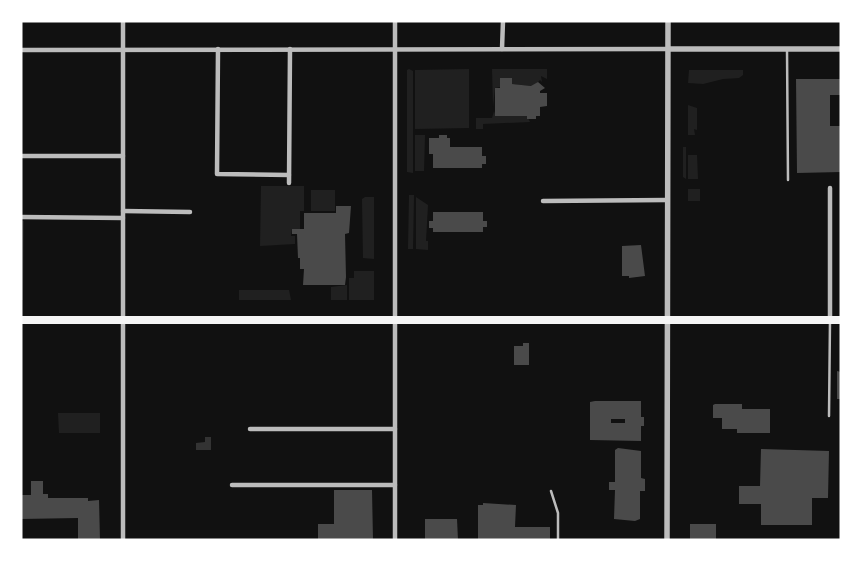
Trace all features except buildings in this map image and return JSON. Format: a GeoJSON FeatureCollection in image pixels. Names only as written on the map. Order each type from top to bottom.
{"type":"FeatureCollection","features":[{"type":"Feature","properties":{"kind":"main road"},"geometry":{"type":"LineString","coordinates":[[21,320],[841,320]]}},
{"type":"Feature","properties":{"kind":"street"},"geometry":{"type":"LineString","coordinates":[[123,21],[124,540]]}},
{"type":"Feature","properties":{"kind":"street"},"geometry":{"type":"LineString","coordinates":[[395,21],[395,540]]}},
{"type":"Feature","properties":{"kind":"street"},"geometry":{"type":"LineString","coordinates":[[502,49],[503,21]]}},
{"type":"Feature","properties":{"kind":"street"},"geometry":{"type":"LineString","coordinates":[[667,540],[668,21]]}},
{"type":"Feature","properties":{"kind":"street"},"geometry":{"type":"LineString","coordinates":[[21,50],[841,48]]}},
{"type":"Feature","properties":{"kind":"street"},"geometry":{"type":"LineString","coordinates":[[218,49],[217,174],[289,175]]}},
{"type":"Feature","properties":{"kind":"street"},"geometry":{"type":"LineString","coordinates":[[289,183],[290,49]]}},
{"type":"Feature","properties":{"kind":"street"},"geometry":{"type":"LineString","coordinates":[[21,156],[123,156]]}},
{"type":"Feature","properties":{"kind":"street"},"geometry":{"type":"LineString","coordinates":[[830,188],[830,320]]}},
{"type":"Feature","properties":{"kind":"street"},"geometry":{"type":"LineString","coordinates":[[543,201],[667,200]]}},
{"type":"Feature","properties":{"kind":"street"},"geometry":{"type":"LineString","coordinates":[[123,211],[190,212]]}},
{"type":"Feature","properties":{"kind":"street"},"geometry":{"type":"LineString","coordinates":[[21,216],[123,218]]}},
{"type":"Feature","properties":{"kind":"street"},"geometry":{"type":"LineString","coordinates":[[250,429],[395,428]]}},
{"type":"Feature","properties":{"kind":"street"},"geometry":{"type":"LineString","coordinates":[[232,486],[395,485]]}},
{"type":"Feature","properties":{"kind":"lane"},"geometry":{"type":"LineString","coordinates":[[787,48],[788,180]]}},
{"type":"Feature","properties":{"kind":"lane"},"geometry":{"type":"LineString","coordinates":[[829,416],[830,320]]}},
{"type":"Feature","properties":{"kind":"lane"},"geometry":{"type":"LineString","coordinates":[[552,491],[558,513],[558,540]]}},
{"type":"Feature","properties":{"kind":"shaded area"},"geometry":{"type":"Polygon","coordinates":[[[469,69],[469,128],[415,129],[415,70],[469,69]]]}},
{"type":"Feature","properties":{"kind":"shaded area"},"geometry":{"type":"Polygon","coordinates":[[[492,69],[547,69],[547,79],[541,76],[542,82],[540,80],[534,86],[531,86],[512,84],[512,78],[500,78],[500,87],[495,88],[493,107],[492,69]]]}},
{"type":"Feature","properties":{"kind":"shaded area"},"geometry":{"type":"Polygon","coordinates":[[[407,70],[413,71],[413,173],[407,172],[407,70]]]}},
{"type":"Feature","properties":{"kind":"shaded area"},"geometry":{"type":"Polygon","coordinates":[[[689,70],[743,70],[743,75],[739,78],[723,79],[703,84],[688,83],[689,70]]]}},
{"type":"Feature","properties":{"kind":"shaded area"},"geometry":{"type":"Polygon","coordinates":[[[688,105],[697,108],[697,130],[694,129],[695,135],[688,135],[688,105]]]}},
{"type":"Feature","properties":{"kind":"shaded area"},"geometry":{"type":"Polygon","coordinates":[[[494,111],[496,116],[527,116],[530,122],[483,124],[483,129],[476,129],[476,118],[492,118],[494,111]]]}},
{"type":"Feature","properties":{"kind":"shaded area"},"geometry":{"type":"Polygon","coordinates":[[[415,135],[425,135],[424,171],[415,171],[415,135]]]}},
{"type":"Feature","properties":{"kind":"shaded area"},"geometry":{"type":"Polygon","coordinates":[[[683,147],[686,147],[686,179],[683,177],[683,147]]]}},
{"type":"Feature","properties":{"kind":"shaded area"},"geometry":{"type":"Polygon","coordinates":[[[688,155],[697,155],[698,179],[688,179],[688,155]]]}},
{"type":"Feature","properties":{"kind":"shaded area"},"geometry":{"type":"Polygon","coordinates":[[[261,186],[304,186],[304,211],[300,211],[300,229],[292,229],[291,236],[295,236],[295,244],[260,246],[261,186]]]}},
{"type":"Feature","properties":{"kind":"shaded area"},"geometry":{"type":"Polygon","coordinates":[[[688,189],[700,189],[700,201],[688,201],[688,189]]]}},
{"type":"Feature","properties":{"kind":"shaded area"},"geometry":{"type":"Polygon","coordinates":[[[311,190],[335,190],[335,211],[311,211],[311,190]]]}},
{"type":"Feature","properties":{"kind":"shaded area"},"geometry":{"type":"Polygon","coordinates":[[[409,195],[414,195],[413,249],[408,249],[409,195]]]}},
{"type":"Feature","properties":{"kind":"shaded area"},"geometry":{"type":"Polygon","coordinates":[[[374,197],[374,259],[363,258],[362,199],[374,197]]]}},
{"type":"Feature","properties":{"kind":"shaded area"},"geometry":{"type":"Polygon","coordinates":[[[416,197],[428,205],[426,241],[428,241],[428,250],[416,249],[416,197]]]}},
{"type":"Feature","properties":{"kind":"shaded area"},"geometry":{"type":"Polygon","coordinates":[[[21,221],[24,221],[23,300],[21,300],[21,221]]]}},
{"type":"Feature","properties":{"kind":"shaded area"},"geometry":{"type":"Polygon","coordinates":[[[354,271],[374,271],[374,300],[349,300],[349,278],[354,278],[354,271]]]}},
{"type":"Feature","properties":{"kind":"shaded area"},"geometry":{"type":"Polygon","coordinates":[[[347,285],[347,300],[331,300],[331,287],[347,285]]]}},
{"type":"Feature","properties":{"kind":"shaded area"},"geometry":{"type":"Polygon","coordinates":[[[239,290],[289,290],[291,300],[239,300],[239,290]]]}},
{"type":"Feature","properties":{"kind":"shaded area"},"geometry":{"type":"Polygon","coordinates":[[[58,413],[100,413],[100,433],[59,433],[58,413]]]}},
{"type":"Feature","properties":{"kind":"shaded area"},"geometry":{"type":"Polygon","coordinates":[[[205,437],[211,437],[211,450],[196,450],[196,443],[205,442],[205,437]]]}}]}
